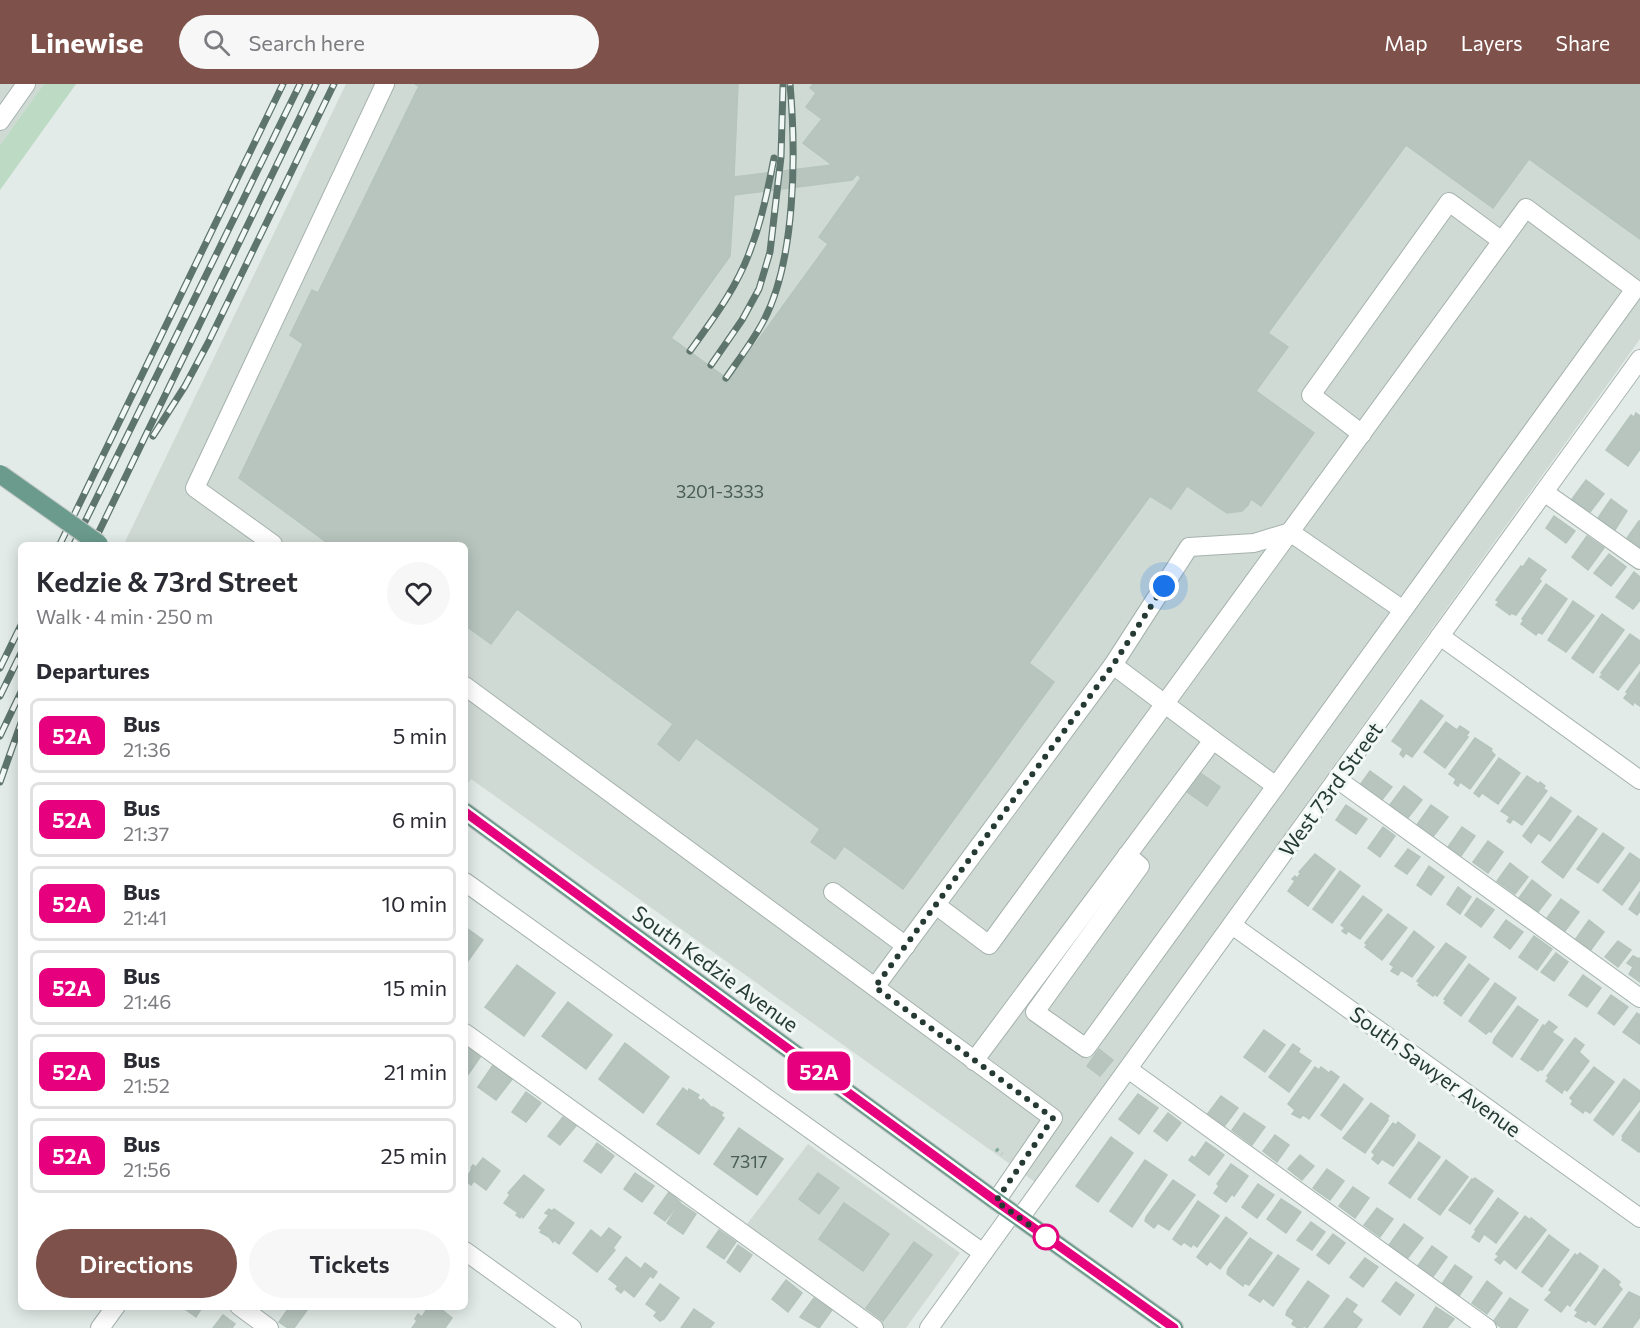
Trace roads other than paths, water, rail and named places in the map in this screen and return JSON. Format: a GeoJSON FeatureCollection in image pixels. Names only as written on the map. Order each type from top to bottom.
{"type":"FeatureCollection","features":[{"type":"Feature","properties":{"kind":"main road"},"geometry":{"type":"LineString","coordinates":[[0,474],[96,542]]}},
{"type":"Feature","properties":{"kind":"main road","name":"South Kedzie Avenue"},"geometry":{"type":"LineString","coordinates":[[468,814],[1016,1216],[1174,1328]]}},
{"type":"Feature","properties":{"kind":"street"},"geometry":{"type":"LineString","coordinates":[[0,122],[26,84]]}},
{"type":"Feature","properties":{"kind":"street"},"geometry":{"type":"LineString","coordinates":[[270,542],[195,488],[386,84]]}},
{"type":"Feature","properties":{"kind":"street"},"geometry":{"type":"LineString","coordinates":[[1362,434],[1311,395],[1449,202],[1502,241]]}},
{"type":"Feature","properties":{"kind":"street"},"geometry":{"type":"LineString","coordinates":[[936,905],[989,945],[1526,208],[1635,289],[1086,1048],[1035,1012],[1140,866],[1127,855]]}},
{"type":"Feature","properties":{"kind":"street","name":"West 73rd Street"},"geometry":{"type":"LineString","coordinates":[[929,1328],[983,1253],[1016,1216],[1128,1069],[1640,359]]}},
{"type":"Feature","properties":{"kind":"street"},"geometry":{"type":"LineString","coordinates":[[1544,492],[1640,560]]}},
{"type":"Feature","properties":{"kind":"street"},"geometry":{"type":"LineString","coordinates":[[1290,532],[1403,609]]}},
{"type":"Feature","properties":{"kind":"street"},"geometry":{"type":"LineString","coordinates":[[875,987],[1113,665],[1189,547],[1254,543],[1290,532]]}},
{"type":"Feature","properties":{"kind":"street"},"geometry":{"type":"LineString","coordinates":[[1440,636],[1640,780]]}},
{"type":"Feature","properties":{"kind":"street"},"geometry":{"type":"LineString","coordinates":[[1113,665],[1276,786]]}},
{"type":"Feature","properties":{"kind":"street"},"geometry":{"type":"LineString","coordinates":[[468,688],[1053,1118],[996,1201]]}},
{"type":"Feature","properties":{"kind":"street"},"geometry":{"type":"LineString","coordinates":[[974,1061],[1213,740]]}},
{"type":"Feature","properties":{"kind":"street"},"geometry":{"type":"LineString","coordinates":[[1337,779],[1640,998]]}},
{"type":"Feature","properties":{"kind":"street"},"geometry":{"type":"LineString","coordinates":[[468,884],[983,1253]]}},
{"type":"Feature","properties":{"kind":"street"},"geometry":{"type":"LineString","coordinates":[[833,892],[906,946]]}},
{"type":"Feature","properties":{"kind":"street","name":"South Sawyer Avenue"},"geometry":{"type":"LineString","coordinates":[[1232,925],[1640,1218]]}},
{"type":"Feature","properties":{"kind":"street"},"geometry":{"type":"LineString","coordinates":[[468,1035],[874,1328]]}},
{"type":"Feature","properties":{"kind":"street"},"geometry":{"type":"LineString","coordinates":[[1128,1069],[1487,1328]]}},
{"type":"Feature","properties":{"kind":"street"},"geometry":{"type":"LineString","coordinates":[[468,1253],[572,1328]]}},
{"type":"Feature","properties":{"kind":"street"},"geometry":{"type":"LineString","coordinates":[[100,1328],[113,1310]]}},
{"type":"Feature","properties":{"kind":"street"},"geometry":{"type":"LineString","coordinates":[[244,1310],[269,1328]]}},
{"type":"Feature","properties":{"kind":"railway"},"geometry":{"type":"LineString","coordinates":[[61,542],[283,84]]}},
{"type":"Feature","properties":{"kind":"railway"},"geometry":{"type":"LineString","coordinates":[[75,542],[300,84]]}},
{"type":"Feature","properties":{"kind":"railway"},"geometry":{"type":"LineString","coordinates":[[94,542],[316,84]]}},
{"type":"Feature","properties":{"kind":"railway"},"geometry":{"type":"LineString","coordinates":[[153,436],[185,386],[208,343],[334,84]]}},
{"type":"Feature","properties":{"kind":"railway"},"geometry":{"type":"LineString","coordinates":[[726,378],[764,320],[775,295],[782,267],[788,236],[793,172],[790,84]]}},
{"type":"Feature","properties":{"kind":"railway"},"geometry":{"type":"LineString","coordinates":[[711,365],[742,320],[759,289],[770,252],[781,157],[783,86]]}},
{"type":"Feature","properties":{"kind":"railway"},"geometry":{"type":"LineString","coordinates":[[690,351],[724,302],[746,262],[762,215],[774,158]]}},
{"type":"Feature","properties":{"kind":"railway"},"geometry":{"type":"LineString","coordinates":[[0,668],[18,631]]}},
{"type":"Feature","properties":{"kind":"railway"},"geometry":{"type":"LineString","coordinates":[[0,696],[18,659]]}},
{"type":"Feature","properties":{"kind":"railway"},"geometry":{"type":"LineString","coordinates":[[0,736],[18,698]]}},
{"type":"Feature","properties":{"kind":"railway"},"geometry":{"type":"LineString","coordinates":[[0,782],[18,731]]}}]}
